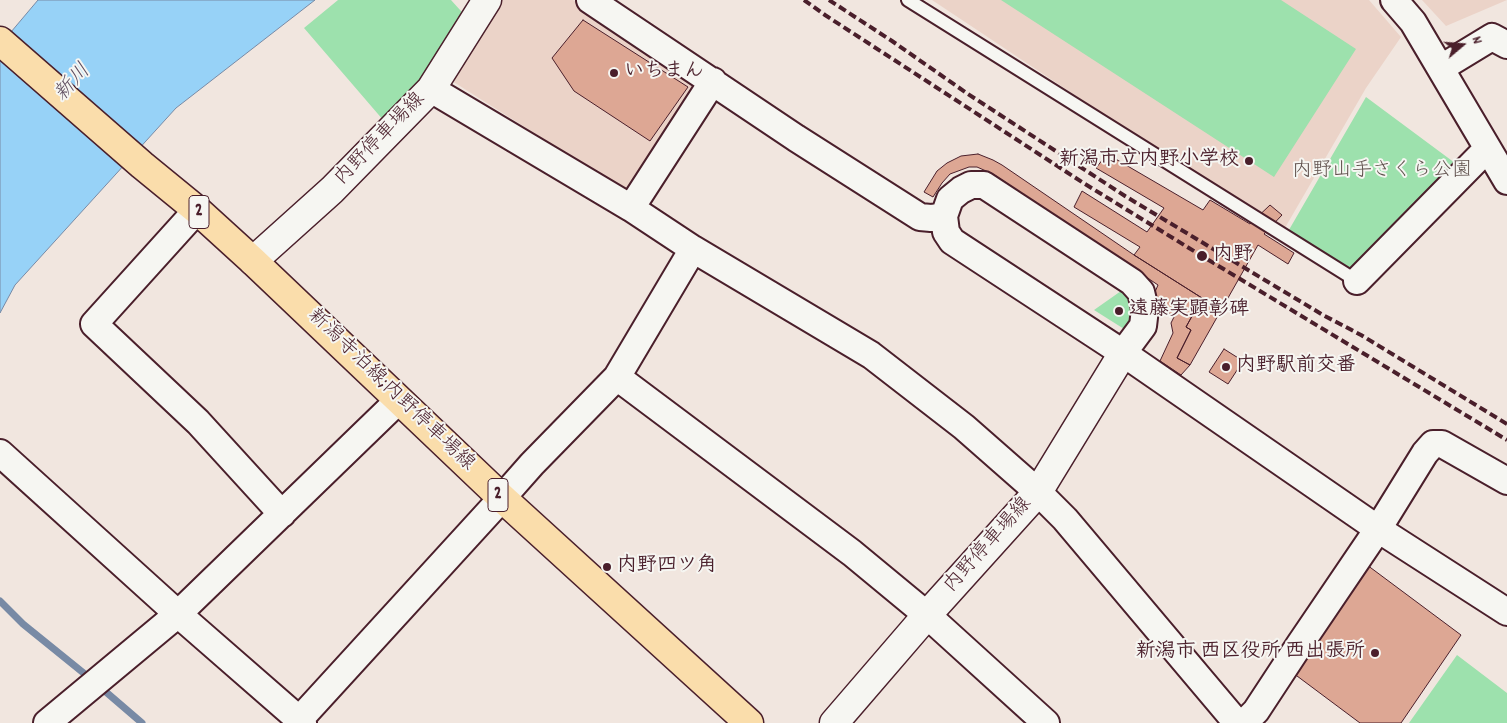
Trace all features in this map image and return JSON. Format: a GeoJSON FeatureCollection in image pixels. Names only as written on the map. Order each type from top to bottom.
{"type":"FeatureCollection","features":[{"type":"Feature","properties":{"kind":"main road","name":"内野停車場線"},"geometry":{"type":"LineString","coordinates":[[253,261],[332,190],[431,89],[486,0]]}},
{"type":"Feature","properties":{"kind":"main road","name":"2"},"geometry":{"type":"LineString","coordinates":[[0,40],[142,165],[197,210],[253,261]]}},
{"type":"Feature","properties":{"kind":"main road","name":"新潟寺泊線;内野停車場線"},"geometry":{"type":"LineString","coordinates":[[253,261],[502,498],[749,723]]}},
{"type":"Feature","properties":{"kind":"main road","name":"内野停車場線"},"geometry":{"type":"LineString","coordinates":[[834,723],[927,615],[1038,492],[1123,353]]}},
{"type":"Feature","properties":{"kind":"street"},"geometry":{"type":"LineString","coordinates":[[590,0],[796,138],[920,217],[944,216]]}},
{"type":"Feature","properties":{"kind":"street"},"geometry":{"type":"LineString","coordinates":[[1394,0],[1413,22],[1507,182]]}},
{"type":"Feature","properties":{"kind":"street"},"geometry":{"type":"LineString","coordinates":[[1441,68],[1492,37],[1507,45]]}},
{"type":"Feature","properties":{"kind":"street"},"geometry":{"type":"LineString","coordinates":[[631,208],[713,81]]}},
{"type":"Feature","properties":{"kind":"street"},"geometry":{"type":"LineString","coordinates":[[431,89],[631,208],[692,248],[871,355],[964,427],[1038,492],[1065,519],[1237,723]]}},
{"type":"Feature","properties":{"kind":"street"},"geometry":{"type":"LineString","coordinates":[[1357,282],[1487,149]]}},
{"type":"Feature","properties":{"kind":"street"},"geometry":{"type":"LineString","coordinates":[[1123,353],[1143,326],[1146,309],[1141,292],[1132,282],[984,185],[971,185],[950,199],[944,216],[946,232],[952,241],[1123,353],[1378,529],[1507,612]]}},
{"type":"Feature","properties":{"kind":"street"},"geometry":{"type":"LineString","coordinates":[[197,210],[94,324],[198,422],[282,514]]}},
{"type":"Feature","properties":{"kind":"street"},"geometry":{"type":"LineString","coordinates":[[0,453],[178,614],[301,721],[532,464],[617,377],[692,248]]}},
{"type":"Feature","properties":{"kind":"street"},"geometry":{"type":"LineString","coordinates":[[617,377],[852,553],[927,615],[1046,723]]}},
{"type":"Feature","properties":{"kind":"street"},"geometry":{"type":"LineString","coordinates":[[47,723],[178,614],[399,400]]}},
{"type":"Feature","properties":{"kind":"street"},"geometry":{"type":"LineString","coordinates":[[1244,723],[1256,711],[1378,529],[1426,453],[1434,444],[1442,444],[1507,481]]}},
{"type":"Feature","properties":{"kind":"lane"},"geometry":{"type":"LineString","coordinates":[[908,0],[1357,282]]}},
{"type":"Feature","properties":{"kind":"shaded area"},"geometry":{"type":"Polygon","coordinates":[[[496,0],[573,0],[700,86],[626,191],[452,81],[496,0]]]}},
{"type":"Feature","properties":{"kind":"shaded area","name":"新潟市立内野小学校"},"geometry":{"type":"Polygon","coordinates":[[[932,0],[1369,0],[1401,37],[1366,88],[1282,233],[932,0]]]}},
{"type":"Feature","properties":{"kind":"shaded area"},"geometry":{"type":"Polygon","coordinates":[[[1422,0],[1507,0],[1446,26],[1422,0]]]}},
{"type":"Feature","properties":{"kind":"green space"},"geometry":{"type":"Polygon","coordinates":[[[338,0],[451,0],[470,21],[390,128],[304,28],[338,0]]]}},
{"type":"Feature","properties":{"kind":"green space"},"geometry":{"type":"Polygon","coordinates":[[[1001,0],[1281,0],[1356,49],[1274,177],[1001,0]]]}},
{"type":"Feature","properties":{"kind":"green space","name":"内野山手さくら公園"},"geometry":{"type":"Polygon","coordinates":[[[1366,97],[1459,166],[1355,274],[1286,235],[1366,97]]]}},
{"type":"Feature","properties":{"kind":"green space"},"geometry":{"type":"Polygon","coordinates":[[[1121,291],[1133,306],[1132,334],[1094,310],[1121,291]]]}},
{"type":"Feature","properties":{"kind":"green space"},"geometry":{"type":"Polygon","coordinates":[[[1457,655],[1507,693],[1507,723],[1409,723],[1457,655]]]}},
{"type":"Feature","properties":{"kind":"water","name":"新川"},"geometry":{"type":"Polygon","coordinates":[[[38,0],[315,0],[176,108],[15,285],[0,313],[0,45],[38,0]]]}},
{"type":"Feature","properties":{"kind":"building","name":"いちまん"},"geometry":{"type":"Polygon","coordinates":[[[583,20],[688,87],[650,141],[574,91],[552,58],[583,20]]]}},
{"type":"Feature","properties":{"kind":"building"},"geometry":{"type":"Polygon","coordinates":[[[978,154],[1002,165],[1134,255],[1202,298],[1186,327],[1191,330],[1177,358],[1190,365],[1181,375],[1160,361],[1173,333],[1171,323],[1174,317],[1152,299],[1158,285],[993,174],[977,167],[969,167],[950,174],[933,197],[924,192],[937,171],[947,163],[961,156],[978,154]]]}},
{"type":"Feature","properties":{"kind":"building"},"geometry":{"type":"Polygon","coordinates":[[[1107,154],[1203,210],[1210,200],[1250,224],[1270,205],[1282,215],[1264,234],[1294,253],[1288,264],[1258,245],[1190,365],[1177,358],[1191,330],[1186,327],[1202,298],[1134,255],[1140,247],[1074,207],[1082,191],[1147,232],[1164,208],[1096,168],[1107,154]]]}},
{"type":"Feature","properties":{"kind":"building","name":"内野駅前交番"},"geometry":{"type":"Polygon","coordinates":[[[1224,349],[1243,361],[1228,384],[1209,372],[1224,349]]]}},
{"type":"Feature","properties":{"kind":"building","name":"新潟市 西区役所 西出張所"},"geometry":{"type":"Polygon","coordinates":[[[1363,562],[1461,635],[1401,723],[1360,723],[1289,670],[1363,562]]]}},
{"type":"Feature","properties":{"kind":"waterway"},"geometry":{"type":"LineString","coordinates":[[0,601],[23,624],[91,679]]}},
{"type":"Feature","properties":{"kind":"waterway"},"geometry":{"type":"LineString","coordinates":[[99,686],[142,723]]}},
{"type":"Feature","properties":{"kind":"railway"},"geometry":{"type":"LineString","coordinates":[[804,0],[1085,184],[1507,440]]}},
{"type":"Feature","properties":{"kind":"railway"},"geometry":{"type":"LineString","coordinates":[[829,0],[968,94],[1125,196],[1323,315],[1361,335],[1507,424]]}},
{"type":"Feature","properties":{"kind":"place","name":"いちまん"},"geometry":{"type":"Point","coordinates":[614,73]}},
{"type":"Feature","properties":{"kind":"place","name":"新潟市立内野小学校"},"geometry":{"type":"Point","coordinates":[1249,161]}},
{"type":"Feature","properties":{"kind":"place","name":"内野"},"geometry":{"type":"Point","coordinates":[1202,256]}},
{"type":"Feature","properties":{"kind":"place","name":"遠藤実顕彰碑"},"geometry":{"type":"Point","coordinates":[1119,311]}},
{"type":"Feature","properties":{"kind":"place","name":"内野駅前交番"},"geometry":{"type":"Point","coordinates":[1226,367]}},
{"type":"Feature","properties":{"kind":"place","name":"内野四ツ角"},"geometry":{"type":"Point","coordinates":[607,567]}},
{"type":"Feature","properties":{"kind":"place","name":"新潟市 西区役所 西出張所"},"geometry":{"type":"Point","coordinates":[1375,653]}}]}
